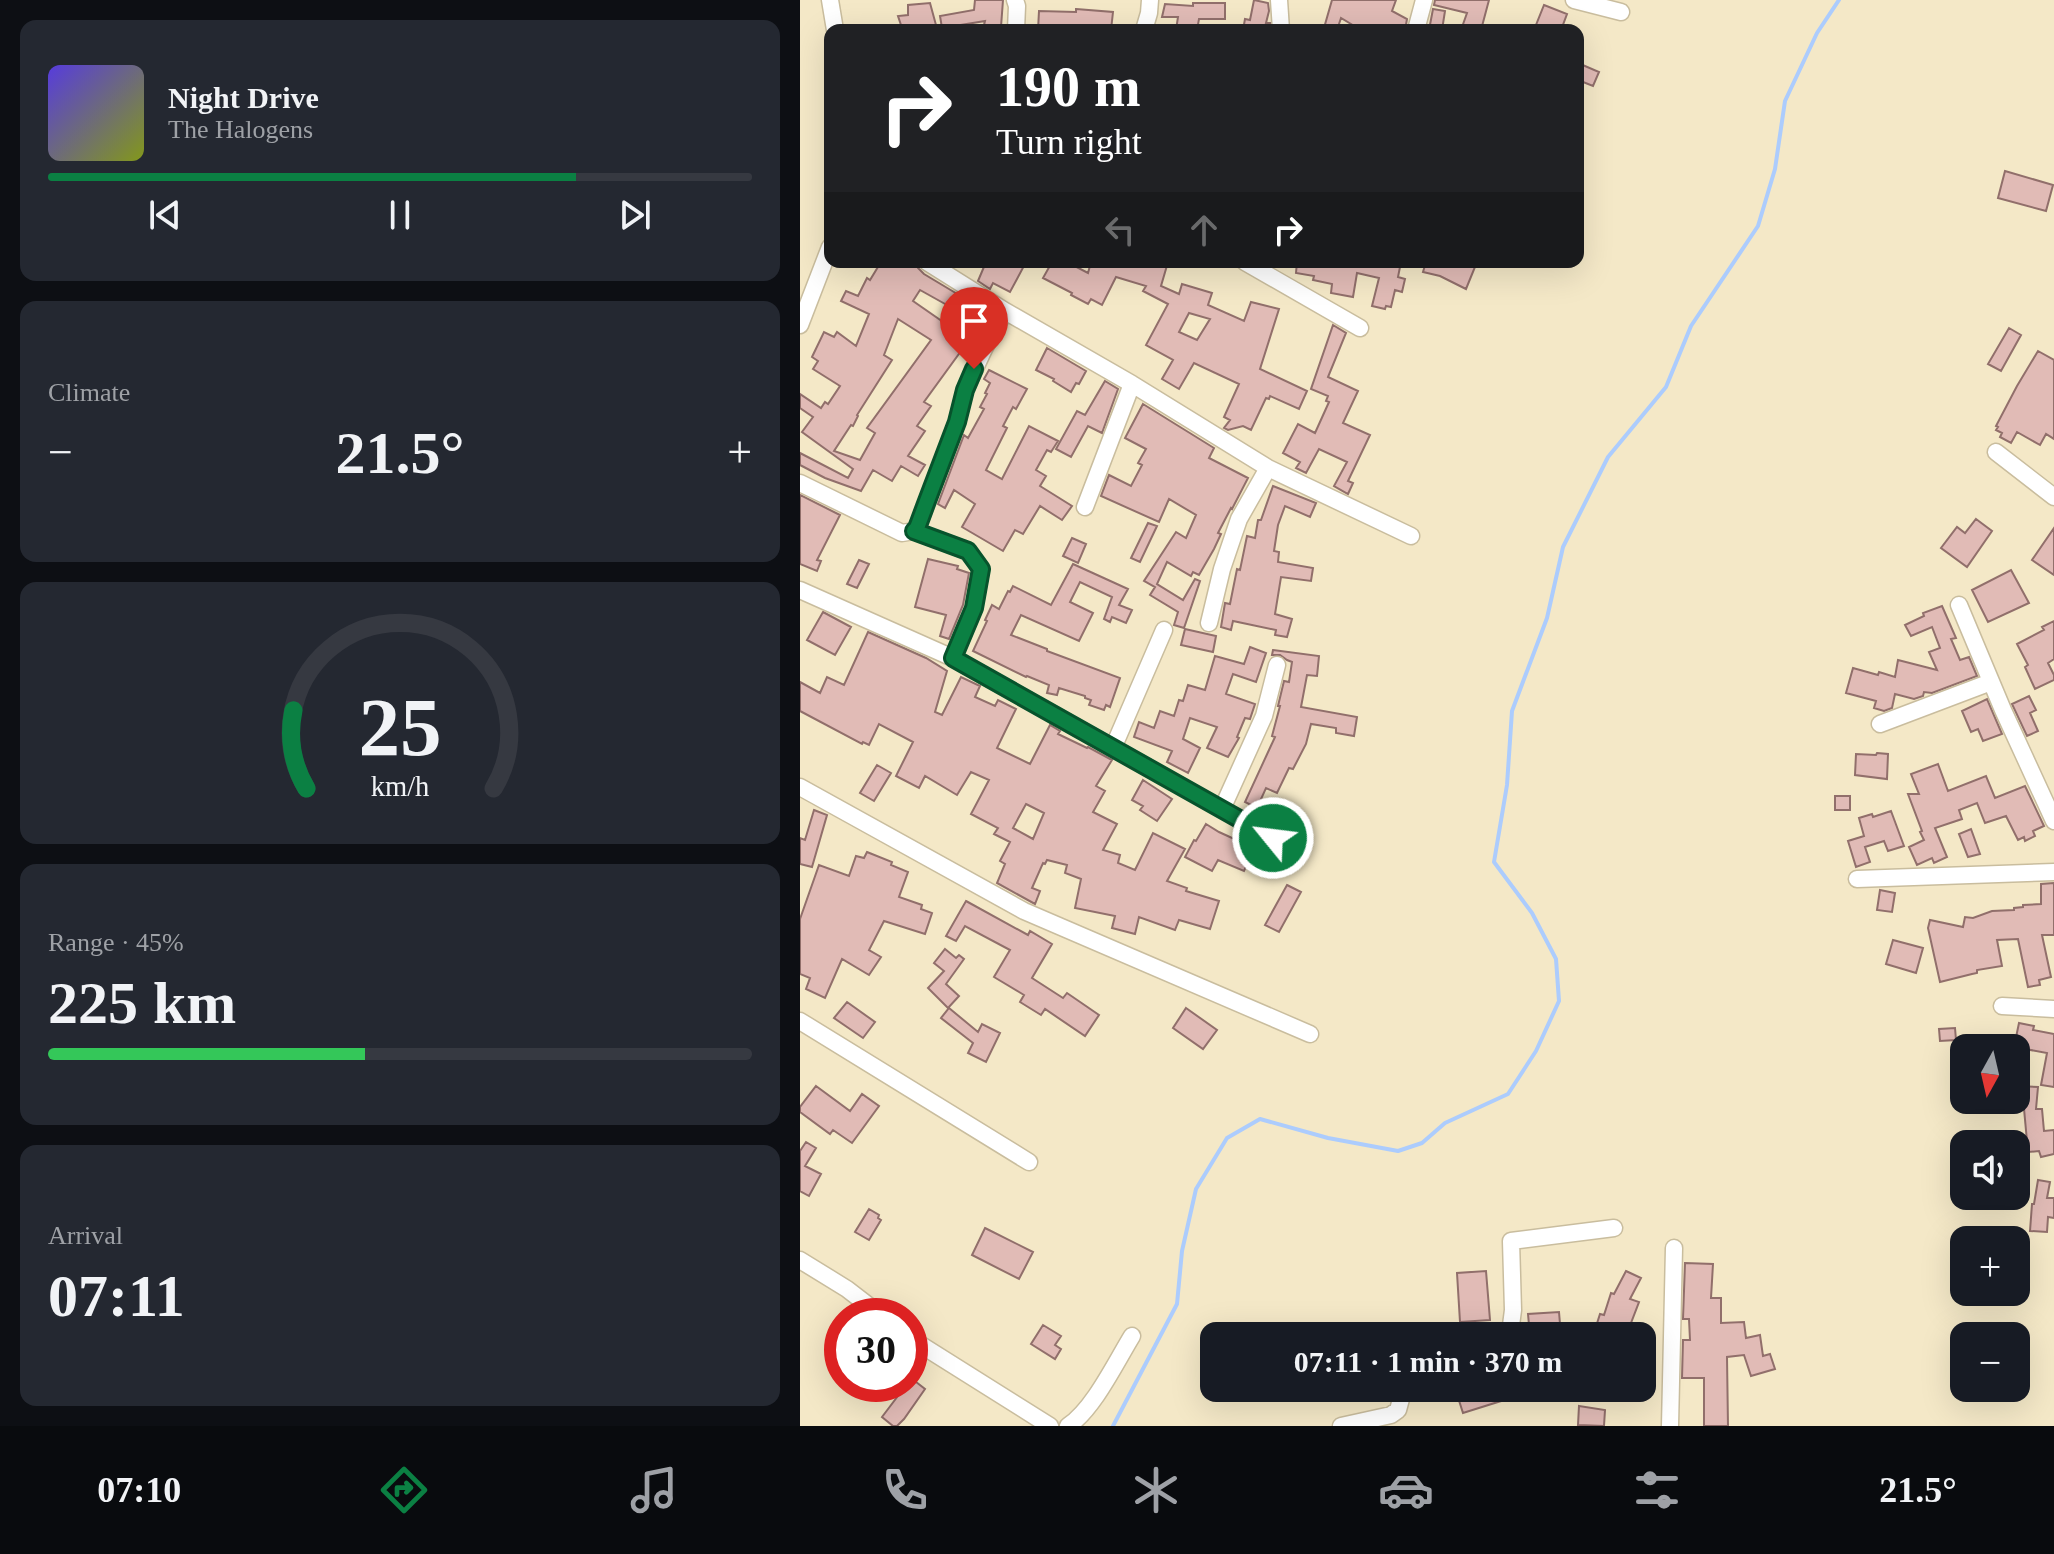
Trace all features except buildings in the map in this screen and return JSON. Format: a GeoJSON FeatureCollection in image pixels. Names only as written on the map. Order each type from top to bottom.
{"type":"FeatureCollection","features":[{"type":"Feature","properties":{"kind":"street"},"geometry":{"type":"LineString","coordinates":[[830,0],[834,24]]}},
{"type":"Feature","properties":{"kind":"street"},"geometry":{"type":"LineString","coordinates":[[1015,0],[1016,24]]}},
{"type":"Feature","properties":{"kind":"street"},"geometry":{"type":"LineString","coordinates":[[1146,24],[1150,0]]}},
{"type":"Feature","properties":{"kind":"street"},"geometry":{"type":"LineString","coordinates":[[1279,0],[1281,24]]}},
{"type":"Feature","properties":{"kind":"street"},"geometry":{"type":"LineString","coordinates":[[1418,24],[1424,0]]}},
{"type":"Feature","properties":{"kind":"street"},"geometry":{"type":"LineString","coordinates":[[1574,0],[1621,12]]}},
{"type":"Feature","properties":{"kind":"street"},"geometry":{"type":"LineString","coordinates":[[800,325],[824,263]]}},
{"type":"Feature","properties":{"kind":"street"},"geometry":{"type":"LineString","coordinates":[[937,268],[1268,468],[1411,536]]}},
{"type":"Feature","properties":{"kind":"street"},"geometry":{"type":"LineString","coordinates":[[1257,268],[1360,328]]}},
{"type":"Feature","properties":{"kind":"street"},"geometry":{"type":"LineString","coordinates":[[914,531],[957,422],[965,390],[1005,311]]}},
{"type":"Feature","properties":{"kind":"street"},"geometry":{"type":"LineString","coordinates":[[1085,507],[1132,384]]}},
{"type":"Feature","properties":{"kind":"street"},"geometry":{"type":"LineString","coordinates":[[1996,452],[2054,497]]}},
{"type":"Feature","properties":{"kind":"street"},"geometry":{"type":"LineString","coordinates":[[1209,623],[1222,569],[1239,519],[1268,468]]}},
{"type":"Feature","properties":{"kind":"street"},"geometry":{"type":"LineString","coordinates":[[800,483],[902,533],[914,531],[968,551],[981,569],[974,608],[953,658]]}},
{"type":"Feature","properties":{"kind":"street"},"geometry":{"type":"LineString","coordinates":[[800,590],[953,658],[1273,838]]}},
{"type":"Feature","properties":{"kind":"street"},"geometry":{"type":"LineString","coordinates":[[1959,605],[2054,821]]}},
{"type":"Feature","properties":{"kind":"street"},"geometry":{"type":"LineString","coordinates":[[1113,748],[1164,630]]}},
{"type":"Feature","properties":{"kind":"street"},"geometry":{"type":"LineString","coordinates":[[1222,809],[1264,716],[1277,665]]}},
{"type":"Feature","properties":{"kind":"street"},"geometry":{"type":"LineString","coordinates":[[1880,724],[1991,682]]}},
{"type":"Feature","properties":{"kind":"street"},"geometry":{"type":"LineString","coordinates":[[800,787],[1024,911],[1310,1034]]}},
{"type":"Feature","properties":{"kind":"street"},"geometry":{"type":"LineString","coordinates":[[1857,879],[2054,872]]}},
{"type":"Feature","properties":{"kind":"street"},"geometry":{"type":"LineString","coordinates":[[2002,1006],[2054,1009]]}},
{"type":"Feature","properties":{"kind":"street"},"geometry":{"type":"LineString","coordinates":[[800,1021],[1029,1162]]}},
{"type":"Feature","properties":{"kind":"street"},"geometry":{"type":"LineString","coordinates":[[1511,1322],[1511,1241],[1614,1228]]}},
{"type":"Feature","properties":{"kind":"street"},"geometry":{"type":"LineString","coordinates":[[1670,1426],[1674,1248]]}},
{"type":"Feature","properties":{"kind":"street"},"geometry":{"type":"LineString","coordinates":[[800,1260],[859,1298]]}},
{"type":"Feature","properties":{"kind":"street"},"geometry":{"type":"LineString","coordinates":[[1068,1426],[1075,1422],[1094,1398],[1132,1336]]}},
{"type":"Feature","properties":{"kind":"street"},"geometry":{"type":"LineString","coordinates":[[928,1349],[1050,1426]]}},
{"type":"Feature","properties":{"kind":"street"},"geometry":{"type":"LineString","coordinates":[[1341,1426],[1391,1415],[1398,1410],[1400,1402]]}},
{"type":"Feature","properties":{"kind":"waterway"},"geometry":{"type":"LineString","coordinates":[[1113,1426],[1177,1304],[1182,1251],[1196,1189],[1227,1138],[1260,1119],[1328,1138],[1398,1151],[1422,1143],[1445,1123],[1508,1094],[1536,1051],[1559,1001],[1556,959],[1532,913],[1494,862],[1507,785],[1512,711],[1547,618],[1563,547],[1608,457],[1666,387],[1691,326],[1758,226],[1775,169],[1785,101],[1817,33],[1839,0]]}},
{"type":"Feature","properties":{"kind":"route"},"geometry":{"type":"LineString","coordinates":[[974,369],[957,422],[914,531],[968,551],[981,569],[974,608],[953,658],[1273,838]]}}]}
